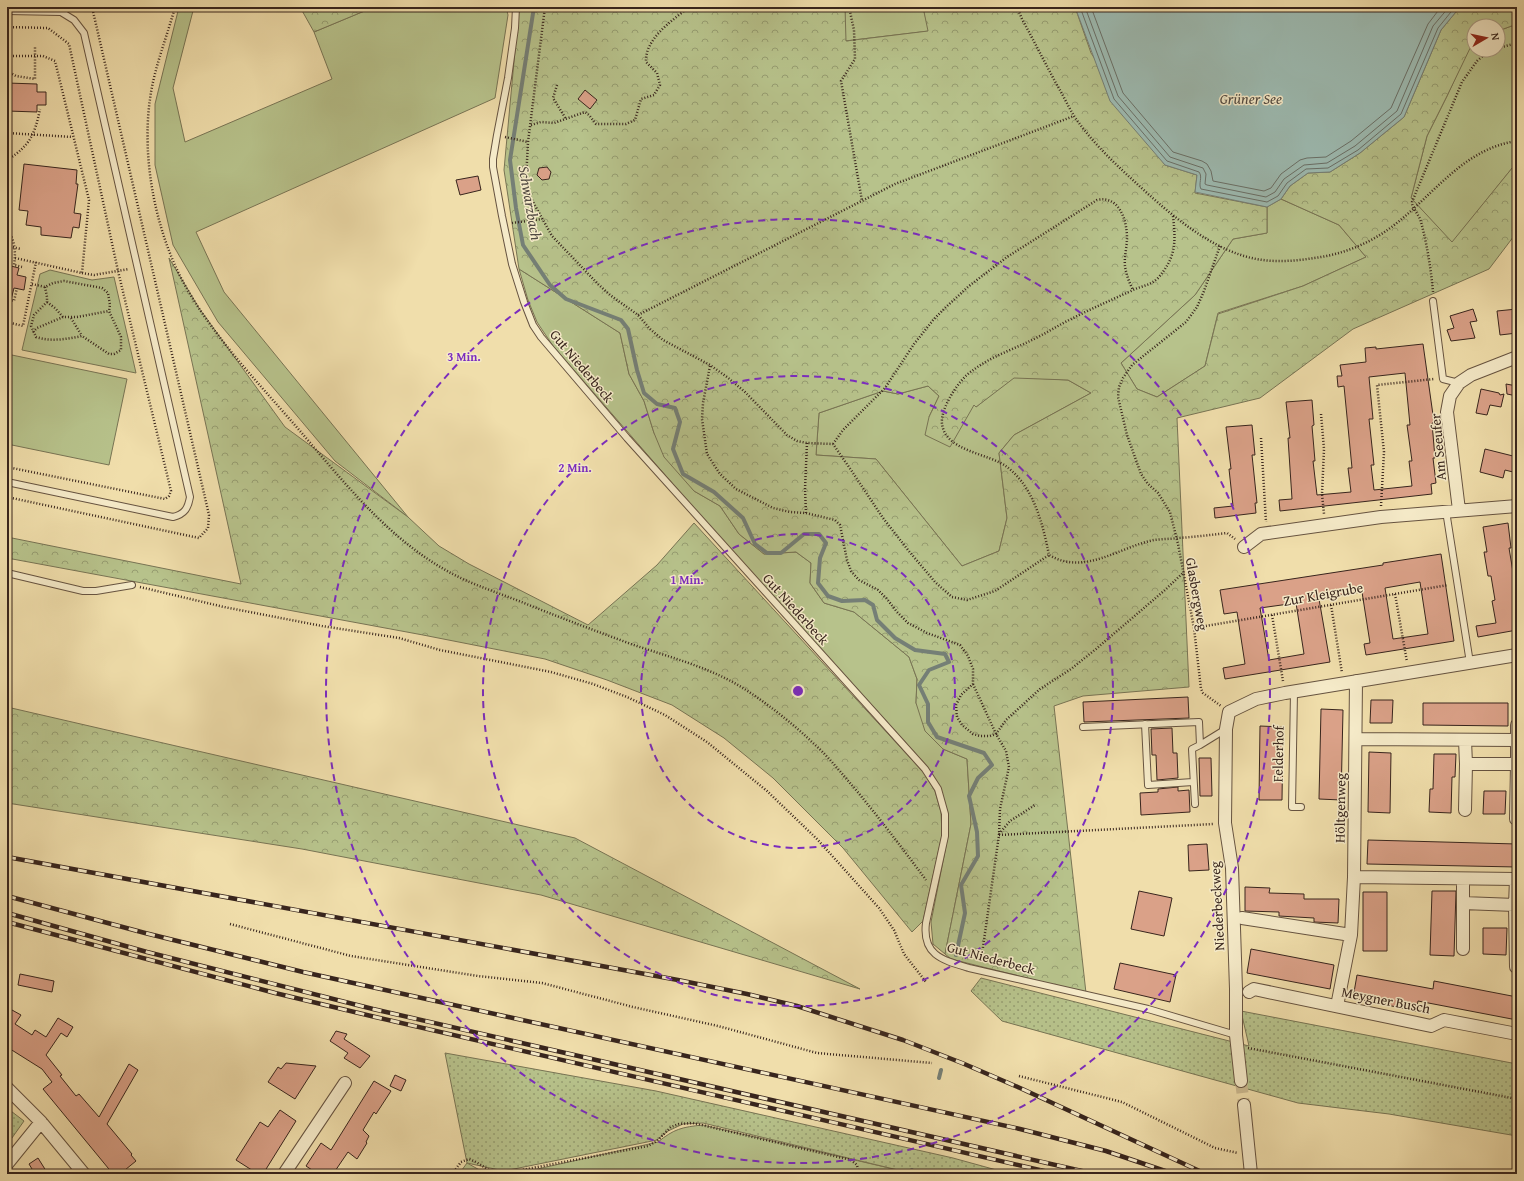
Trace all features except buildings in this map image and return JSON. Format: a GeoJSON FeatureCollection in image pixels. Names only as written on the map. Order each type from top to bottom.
{"type":"FeatureCollection","features":[{"type":"Feature","properties":{"kind":"street"},"geometry":{"type":"LineString","coordinates":[[1459,383],[1471,375],[1517,357]]}},
{"type":"Feature","properties":{"kind":"street","name":"Am Seeufer"},"geometry":{"type":"LineString","coordinates":[[1459,383],[1450,396],[1447,412],[1459,510]]}},
{"type":"Feature","properties":{"kind":"street"},"geometry":{"type":"LineString","coordinates":[[1244,547],[1261,534],[1266,533],[1381,517],[1515,506]]}},
{"type":"Feature","properties":{"kind":"street"},"geometry":{"type":"LineString","coordinates":[[1229,712],[1256,699],[1517,654]]}},
{"type":"Feature","properties":{"kind":"street","name":"Höltgenweg"},"geometry":{"type":"LineString","coordinates":[[1338,1006],[1351,935],[1354,877],[1356,681]]}},
{"type":"Feature","properties":{"kind":"street","name":"Niederbeckweg"},"geometry":{"type":"LineString","coordinates":[[1229,712],[1226,729],[1225,823],[1232,868],[1236,989],[1236,1041],[1241,1081]]}},
{"type":"Feature","properties":{"kind":"street"},"geometry":{"type":"LineString","coordinates":[[1516,819],[1517,725]]}},
{"type":"Feature","properties":{"kind":"street"},"geometry":{"type":"LineString","coordinates":[[1356,739],[1517,740]]}},
{"type":"Feature","properties":{"kind":"street"},"geometry":{"type":"LineString","coordinates":[[1465,740],[1465,810]]}},
{"type":"Feature","properties":{"kind":"street"},"geometry":{"type":"LineString","coordinates":[[1466,764],[1516,764]]}},
{"type":"Feature","properties":{"kind":"street"},"geometry":{"type":"LineString","coordinates":[[1354,877],[1463,879],[1516,878],[1516,967]]}},
{"type":"Feature","properties":{"kind":"street"},"geometry":{"type":"LineString","coordinates":[[1463,879],[1463,949]]}},
{"type":"Feature","properties":{"kind":"street"},"geometry":{"type":"LineString","coordinates":[[1463,903],[1515,905]]}},
{"type":"Feature","properties":{"kind":"street"},"geometry":{"type":"LineString","coordinates":[[1242,918],[1351,935]]}},
{"type":"Feature","properties":{"kind":"street","name":"Meygner Busch"},"geometry":{"type":"LineString","coordinates":[[1249,992],[1254,989],[1431,1026],[1444,1020],[1517,1034]]}},
{"type":"Feature","properties":{"kind":"street"},"geometry":{"type":"LineString","coordinates":[[284,1174],[345,1083]]}},
{"type":"Feature","properties":{"kind":"street"},"geometry":{"type":"LineString","coordinates":[[7,1088],[41,1122],[84,1174]]}},
{"type":"Feature","properties":{"kind":"street"},"geometry":{"type":"LineString","coordinates":[[1244,1105],[1251,1174]]}},
{"type":"Feature","properties":{"kind":"street"},"geometry":{"type":"LineString","coordinates":[[7,1164],[41,1122]]}},
{"type":"Feature","properties":{"kind":"lane","name":"Gut Niederbeck"},"geometry":{"type":"LineString","coordinates":[[516,7],[515,28],[508,78],[493,159],[502,216],[512,264],[524,302],[533,324],[550,349],[627,438],[925,769],[938,789],[945,814],[945,836],[925,934],[930,949],[939,957],[950,962],[1148,1009],[1236,1041]]}},
{"type":"Feature","properties":{"kind":"lane"},"geometry":{"type":"LineString","coordinates":[[7,11],[61,12],[74,20],[84,33],[190,497],[188,507],[182,515],[173,517],[7,482]]}},
{"type":"Feature","properties":{"kind":"lane"},"geometry":{"type":"LineString","coordinates":[[1433,301],[1443,379],[1459,383]]}},
{"type":"Feature","properties":{"kind":"lane"},"geometry":{"type":"LineString","coordinates":[[1446,512],[1470,663]]}},
{"type":"Feature","properties":{"kind":"lane"},"geometry":{"type":"LineString","coordinates":[[7,573],[96,592],[132,585]]}},
{"type":"Feature","properties":{"kind":"lane","name":"Felderhof"},"geometry":{"type":"LineString","coordinates":[[1289,693],[1292,807],[1301,808]]}},
{"type":"Feature","properties":{"kind":"lane"},"geometry":{"type":"LineString","coordinates":[[1082,727],[1199,722],[1200,745]]}},
{"type":"Feature","properties":{"kind":"lane"},"geometry":{"type":"LineString","coordinates":[[1145,724],[1148,785],[1193,782]]}},
{"type":"Feature","properties":{"kind":"lane"},"geometry":{"type":"LineString","coordinates":[[1195,804],[1192,748],[1200,745],[1226,729]]}},
{"type":"Feature","properties":{"kind":"path"},"geometry":{"type":"LineString","coordinates":[[7,497],[199,538],[208,528],[210,515],[92,7]]}},
{"type":"Feature","properties":{"kind":"path"},"geometry":{"type":"LineString","coordinates":[[175,7],[157,69],[150,100],[148,152],[158,217],[179,272],[188,291],[199,308],[234,354],[341,479],[394,534],[431,561],[465,580],[584,627],[690,663],[732,682],[757,698],[813,742],[833,762],[884,823],[933,889]]}},
{"type":"Feature","properties":{"kind":"path"},"geometry":{"type":"LineString","coordinates":[[545,7],[528,142],[526,180],[528,192],[552,236],[578,264],[610,294],[638,315],[650,329],[663,340],[710,365],[745,392],[787,435],[797,441],[833,444]]}},
{"type":"Feature","properties":{"kind":"path"},"geometry":{"type":"LineString","coordinates":[[531,126],[541,122],[554,123],[585,112],[596,124],[626,124],[635,120],[641,99],[654,95],[660,85],[657,73],[646,62],[646,55],[658,32],[689,7]]}},
{"type":"Feature","properties":{"kind":"path"},"geometry":{"type":"LineString","coordinates":[[849,7],[854,30],[855,59],[841,81],[862,201]]}},
{"type":"Feature","properties":{"kind":"path"},"geometry":{"type":"LineString","coordinates":[[1017,7],[1074,116],[1101,150],[1173,216],[1186,226],[1220,246],[1242,256],[1284,262],[1340,253],[1370,241],[1384,233],[1414,209],[1448,176],[1473,157],[1498,145],[1517,141]]}},
{"type":"Feature","properties":{"kind":"path"},"geometry":{"type":"LineString","coordinates":[[7,27],[48,28],[69,44],[118,271],[171,491],[169,496],[164,499],[7,467]]}},
{"type":"Feature","properties":{"kind":"path"},"geometry":{"type":"LineString","coordinates":[[1506,46],[1517,43]]}},
{"type":"Feature","properties":{"kind":"path"},"geometry":{"type":"LineString","coordinates":[[7,71],[16,76],[35,79],[35,46]]}},
{"type":"Feature","properties":{"kind":"path"},"geometry":{"type":"LineString","coordinates":[[7,56],[43,56],[55,61],[89,200],[82,273]]}},
{"type":"Feature","properties":{"kind":"path"},"geometry":{"type":"LineString","coordinates":[[1433,301],[1424,237],[1418,214],[1414,209],[1412,202],[1462,82],[1480,58]]}},
{"type":"Feature","properties":{"kind":"path"},"geometry":{"type":"LineString","coordinates":[[557,85],[553,98],[566,119]]}},
{"type":"Feature","properties":{"kind":"path"},"geometry":{"type":"LineString","coordinates":[[7,160],[20,152],[33,134],[40,109]]}},
{"type":"Feature","properties":{"kind":"path"},"geometry":{"type":"LineString","coordinates":[[638,315],[895,184],[1074,116]]}},
{"type":"Feature","properties":{"kind":"path"},"geometry":{"type":"LineString","coordinates":[[7,133],[73,137]]}},
{"type":"Feature","properties":{"kind":"path"},"geometry":{"type":"LineString","coordinates":[[506,137],[528,142]]}},
{"type":"Feature","properties":{"kind":"path"},"geometry":{"type":"LineString","coordinates":[[833,444],[843,430],[885,388],[914,344],[934,319],[946,307],[987,271],[1097,200],[1103,198],[1116,203],[1120,209],[1126,226],[1127,238],[1125,265],[1133,290]]}},
{"type":"Feature","properties":{"kind":"path"},"geometry":{"type":"LineString","coordinates":[[1173,216],[1175,245],[1169,262],[1152,283],[1133,290],[1070,319],[1036,338],[1002,353],[970,371],[958,386],[942,414],[942,423],[946,436],[965,449],[1008,467],[1023,483],[1034,503],[1049,555],[1054,559],[1072,564],[1088,562],[1104,558],[1147,542],[1166,538],[1176,538],[1170,512],[1158,493],[1148,484],[1141,474],[1135,460],[1121,413],[1118,397],[1119,387],[1122,378],[1132,365],[1186,322],[1204,291],[1220,246]]}},
{"type":"Feature","properties":{"kind":"path"},"geometry":{"type":"LineString","coordinates":[[511,224],[542,220]]}},
{"type":"Feature","properties":{"kind":"path"},"geometry":{"type":"LineString","coordinates":[[7,229],[13,240],[15,248],[14,265],[22,267]]}},
{"type":"Feature","properties":{"kind":"path"},"geometry":{"type":"LineString","coordinates":[[7,246],[21,249]]}},
{"type":"Feature","properties":{"kind":"path"},"geometry":{"type":"LineString","coordinates":[[15,258],[94,275],[138,268]]}},
{"type":"Feature","properties":{"kind":"path"},"geometry":{"type":"LineString","coordinates":[[7,322],[23,326],[36,262]]}},
{"type":"Feature","properties":{"kind":"path"},"geometry":{"type":"LineString","coordinates":[[32,284],[45,287],[53,283],[64,281],[102,288],[108,293],[110,305],[109,311],[121,337],[121,350],[114,354],[109,354],[82,336],[70,317]]}},
{"type":"Feature","properties":{"kind":"path"},"geometry":{"type":"LineString","coordinates":[[45,287],[47,302],[34,315],[31,326],[36,337],[45,340],[66,339],[82,336]]}},
{"type":"Feature","properties":{"kind":"path"},"geometry":{"type":"LineString","coordinates":[[7,310],[8,300],[14,301],[17,288]]}},
{"type":"Feature","properties":{"kind":"path"},"geometry":{"type":"LineString","coordinates":[[47,302],[56,308],[63,317]]}},
{"type":"Feature","properties":{"kind":"path"},"geometry":{"type":"LineString","coordinates":[[33,332],[37,328],[63,317],[77,317],[109,311]]}},
{"type":"Feature","properties":{"kind":"path"},"geometry":{"type":"LineString","coordinates":[[710,365],[703,403],[702,419],[707,454],[720,474],[736,489],[773,508],[790,512],[806,513],[835,520],[840,525],[847,560],[851,570],[860,580],[878,590],[908,623],[928,633],[960,645],[968,656],[973,669],[973,684],[996,734],[1006,751],[1009,767],[1000,809],[999,834],[980,970]]}},
{"type":"Feature","properties":{"kind":"path"},"geometry":{"type":"LineString","coordinates":[[1381,517],[1384,452],[1377,385],[1443,379]]}},
{"type":"Feature","properties":{"kind":"path"},"geometry":{"type":"LineString","coordinates":[[1321,414],[1324,449],[1322,494],[1325,525]]}},
{"type":"Feature","properties":{"kind":"path"},"geometry":{"type":"LineString","coordinates":[[1261,438],[1266,533]]}},
{"type":"Feature","properties":{"kind":"path"},"geometry":{"type":"LineString","coordinates":[[806,513],[805,489],[808,443]]}},
{"type":"Feature","properties":{"kind":"path"},"geometry":{"type":"LineString","coordinates":[[833,444],[882,518],[899,540],[935,582],[952,597],[967,600],[995,591],[1049,555]]}},
{"type":"Feature","properties":{"kind":"path"},"geometry":{"type":"LineString","coordinates":[[1515,506],[1517,536]]}},
{"type":"Feature","properties":{"kind":"path","name":"Glasbergweg"},"geometry":{"type":"LineString","coordinates":[[1229,712],[1203,693],[1201,689],[1194,628],[1176,538],[1227,533],[1244,547]]}},
{"type":"Feature","properties":{"kind":"path"},"geometry":{"type":"LineString","coordinates":[[973,684],[961,695],[956,705],[957,716],[962,725],[973,734],[980,736],[990,736],[996,734],[1006,720],[1040,689],[1071,669],[1096,649],[1184,572]]}},
{"type":"Feature","properties":{"kind":"path","name":"Zur Kleigrube"},"geometry":{"type":"LineString","coordinates":[[1194,628],[1457,584]]}},
{"type":"Feature","properties":{"kind":"path"},"geometry":{"type":"LineString","coordinates":[[132,585],[224,607],[322,626],[399,638],[440,650],[551,672],[593,684],[627,697],[665,715],[708,742],[767,791],[817,840],[878,908],[894,930],[904,954],[926,982]]}},
{"type":"Feature","properties":{"kind":"path"},"geometry":{"type":"LineString","coordinates":[[1394,594],[1408,672]]}},
{"type":"Feature","properties":{"kind":"path"},"geometry":{"type":"LineString","coordinates":[[1331,605],[1344,683]]}},
{"type":"Feature","properties":{"kind":"path"},"geometry":{"type":"LineString","coordinates":[[1272,615],[1289,693]]}},
{"type":"Feature","properties":{"kind":"path"},"geometry":{"type":"LineString","coordinates":[[999,834],[1010,820],[1035,805]]}},
{"type":"Feature","properties":{"kind":"path"},"geometry":{"type":"LineString","coordinates":[[999,834],[1225,823]]}},
{"type":"Feature","properties":{"kind":"path"},"geometry":{"type":"LineString","coordinates":[[230,924],[351,956],[478,976],[542,983],[633,1007],[718,1026],[817,1053],[932,1063]]}},
{"type":"Feature","properties":{"kind":"path"},"geometry":{"type":"LineString","coordinates":[[1236,1041],[1266,1051],[1517,1099]]}},
{"type":"Feature","properties":{"kind":"path"},"geometry":{"type":"LineString","coordinates":[[1019,1076],[1122,1102],[1215,1148],[1249,1155]]}},
{"type":"Feature","properties":{"kind":"path"},"geometry":{"type":"LineString","coordinates":[[452,1174],[461,1162],[469,1159],[488,1170],[506,1173],[648,1146],[657,1141],[671,1127],[679,1124],[693,1123],[852,1160],[859,1174]]}},
{"type":"Feature","properties":{"kind":"green space"},"geometry":{"type":"Polygon","coordinates":[[[179,7],[194,7],[173,88],[185,142],[332,79],[314,32],[374,7],[506,7],[508,15],[495,98],[196,232],[224,292],[408,517],[335,461],[218,322],[173,245],[155,165],[155,104],[179,7]]]}},
{"type":"Feature","properties":{"kind":"green space"},"geometry":{"type":"Polygon","coordinates":[[[300,7],[374,7],[314,32],[300,7]]]}},
{"type":"Feature","properties":{"kind":"green space"},"geometry":{"type":"Polygon","coordinates":[[[519,7],[845,7],[846,41],[928,31],[923,7],[1075,7],[1091,53],[1165,165],[1197,175],[1195,193],[1267,207],[1267,233],[1233,239],[1195,295],[1121,363],[1137,389],[1157,397],[1205,366],[1218,314],[1303,286],[1366,257],[1339,225],[1281,199],[1290,186],[1308,173],[1330,172],[1360,153],[1404,117],[1441,30],[1460,7],[1517,7],[1517,24],[1506,28],[1506,18],[1466,18],[1466,57],[1427,136],[1411,198],[1452,242],[1517,162],[1517,232],[1489,269],[1353,329],[1260,398],[1177,418],[1189,687],[1083,696],[1054,706],[1086,993],[951,959],[945,954],[971,824],[967,759],[943,749],[925,731],[916,703],[917,679],[909,657],[854,612],[824,603],[810,583],[811,563],[796,552],[764,554],[739,534],[720,506],[694,491],[664,457],[654,433],[644,401],[629,374],[620,333],[519,269],[504,170],[519,7]],[[1014,378],[976,407],[974,405],[950,447],[925,435],[929,417],[939,396],[928,386],[898,394],[883,391],[819,413],[816,455],[876,459],[962,566],[999,551],[1007,518],[999,453],[1014,435],[1091,393],[1068,380],[1014,378]]]}},
{"type":"Feature","properties":{"kind":"green space"},"geometry":{"type":"Polygon","coordinates":[[[845,7],[923,7],[929,31],[845,41],[845,7]]]}},
{"type":"Feature","properties":{"kind":"green space"},"geometry":{"type":"Polygon","coordinates":[[[1517,24],[1517,162],[1452,243],[1411,198],[1427,136],[1466,55],[1466,58],[1506,58],[1506,28],[1517,24]]]}},
{"type":"Feature","properties":{"kind":"green space"},"geometry":{"type":"Polygon","coordinates":[[[1281,199],[1339,225],[1366,257],[1303,286],[1218,313],[1205,366],[1157,397],[1137,389],[1121,363],[1195,295],[1233,239],[1267,233],[1267,207],[1281,199]]]}},
{"type":"Feature","properties":{"kind":"green space"},"geometry":{"type":"Polygon","coordinates":[[[169,258],[199,308],[285,427],[408,517],[439,546],[469,564],[588,625],[657,565],[694,523],[925,774],[935,791],[941,812],[942,835],[923,921],[912,932],[843,848],[773,778],[724,738],[672,705],[607,680],[545,659],[7,558],[7,537],[241,584],[169,258]]]}},
{"type":"Feature","properties":{"kind":"green space"},"geometry":{"type":"Polygon","coordinates":[[[519,269],[620,333],[629,374],[644,401],[654,433],[694,491],[720,506],[739,534],[764,554],[796,552],[811,563],[810,583],[824,603],[854,612],[909,657],[917,679],[916,703],[943,749],[967,759],[971,824],[945,954],[933,944],[931,922],[948,836],[940,788],[927,766],[699,514],[553,346],[537,322],[528,300],[519,269]]]}},
{"type":"Feature","properties":{"kind":"green space"},"geometry":{"type":"Polygon","coordinates":[[[50,270],[92,280],[114,277],[136,373],[22,350],[40,274],[50,270]]]}},
{"type":"Feature","properties":{"kind":"green space"},"geometry":{"type":"Polygon","coordinates":[[[7,354],[127,379],[109,465],[7,444],[7,354]]]}},
{"type":"Feature","properties":{"kind":"green space"},"geometry":{"type":"Polygon","coordinates":[[[1014,377],[1068,380],[1091,393],[1014,435],[999,453],[1007,518],[999,551],[962,566],[876,459],[816,455],[819,413],[883,391],[898,394],[928,386],[939,396],[929,417],[974,405],[976,407],[1014,377]]]}},
{"type":"Feature","properties":{"kind":"green space"},"geometry":{"type":"Polygon","coordinates":[[[7,707],[575,838],[860,989],[541,895],[302,849],[7,803],[7,707]]]}},
{"type":"Feature","properties":{"kind":"green space"},"geometry":{"type":"Polygon","coordinates":[[[981,978],[1249,1046],[1241,1011],[1517,1064],[1517,1136],[1389,1114],[1298,1103],[1002,1021],[971,991],[981,978]]]}},
{"type":"Feature","properties":{"kind":"green space"},"geometry":{"type":"Polygon","coordinates":[[[445,1053],[656,1091],[953,1158],[1011,1174],[922,1174],[898,1170],[703,1123],[683,1124],[668,1131],[657,1140],[504,1171],[467,1163],[445,1053]]]}},
{"type":"Feature","properties":{"kind":"green space"},"geometry":{"type":"Polygon","coordinates":[[[7,1108],[24,1121],[7,1145],[7,1108]]]}},
{"type":"Feature","properties":{"kind":"green space"},"geometry":{"type":"Polygon","coordinates":[[[703,1125],[898,1170],[899,1174],[515,1174],[658,1142],[679,1129],[703,1125]]]}},
{"type":"Feature","properties":{"kind":"green space"},"geometry":{"type":"Polygon","coordinates":[[[467,1163],[485,1173],[490,1174],[459,1174],[467,1163]]]}},
{"type":"Feature","properties":{"kind":"water","name":"Grüner See"},"geometry":{"type":"Polygon","coordinates":[[[1075,7],[1460,7],[1441,30],[1404,117],[1360,153],[1330,172],[1308,173],[1290,186],[1281,199],[1267,207],[1195,192],[1197,175],[1165,165],[1110,101],[1075,7]]]}},
{"type":"Feature","properties":{"kind":"waterway","name":"Schwarzbach"},"geometry":{"type":"LineString","coordinates":[[534,7],[510,160],[516,208],[523,245],[550,285],[566,299],[621,320],[628,329],[637,370],[644,393],[657,404],[675,408],[680,422],[673,449],[683,474],[714,492],[743,518],[755,544],[767,553],[781,553],[804,534],[819,534],[826,543],[820,558],[818,583],[828,596],[842,601],[865,600],[873,605],[877,620],[895,638],[915,650],[945,654],[949,662],[929,670],[919,685],[928,704],[928,722],[937,737],[984,753],[992,765],[978,778],[969,796],[977,832],[978,856],[961,885],[965,913],[956,955]]}},
{"type":"Feature","properties":{"kind":"waterway","name":"Schwarzbach"},"geometry":{"type":"LineString","coordinates":[[939,1078],[941,1070]]}},
{"type":"Feature","properties":{"kind":"waterway","name":"Schwarzbach"},"geometry":{"type":"LineString","coordinates":[[912,1170],[913,1174]]}},
{"type":"Feature","properties":{"kind":"tunnel"},"geometry":{"type":"LineString","coordinates":[[1241,1081],[1244,1105]]}},
{"type":"Feature","properties":{"kind":"railway"},"geometry":{"type":"LineString","coordinates":[[7,857],[678,980],[797,1006],[903,1040],[962,1063],[1020,1088],[1206,1174]]}},
{"type":"Feature","properties":{"kind":"railway"},"geometry":{"type":"LineString","coordinates":[[7,896],[145,933],[303,972],[1020,1129],[1106,1151],[1174,1174]]}},
{"type":"Feature","properties":{"kind":"railway"},"geometry":{"type":"LineString","coordinates":[[7,913],[147,952],[373,1009],[1095,1174]]}},
{"type":"Feature","properties":{"kind":"railway"},"geometry":{"type":"LineString","coordinates":[[7,922],[275,993],[1057,1174]]}}]}
